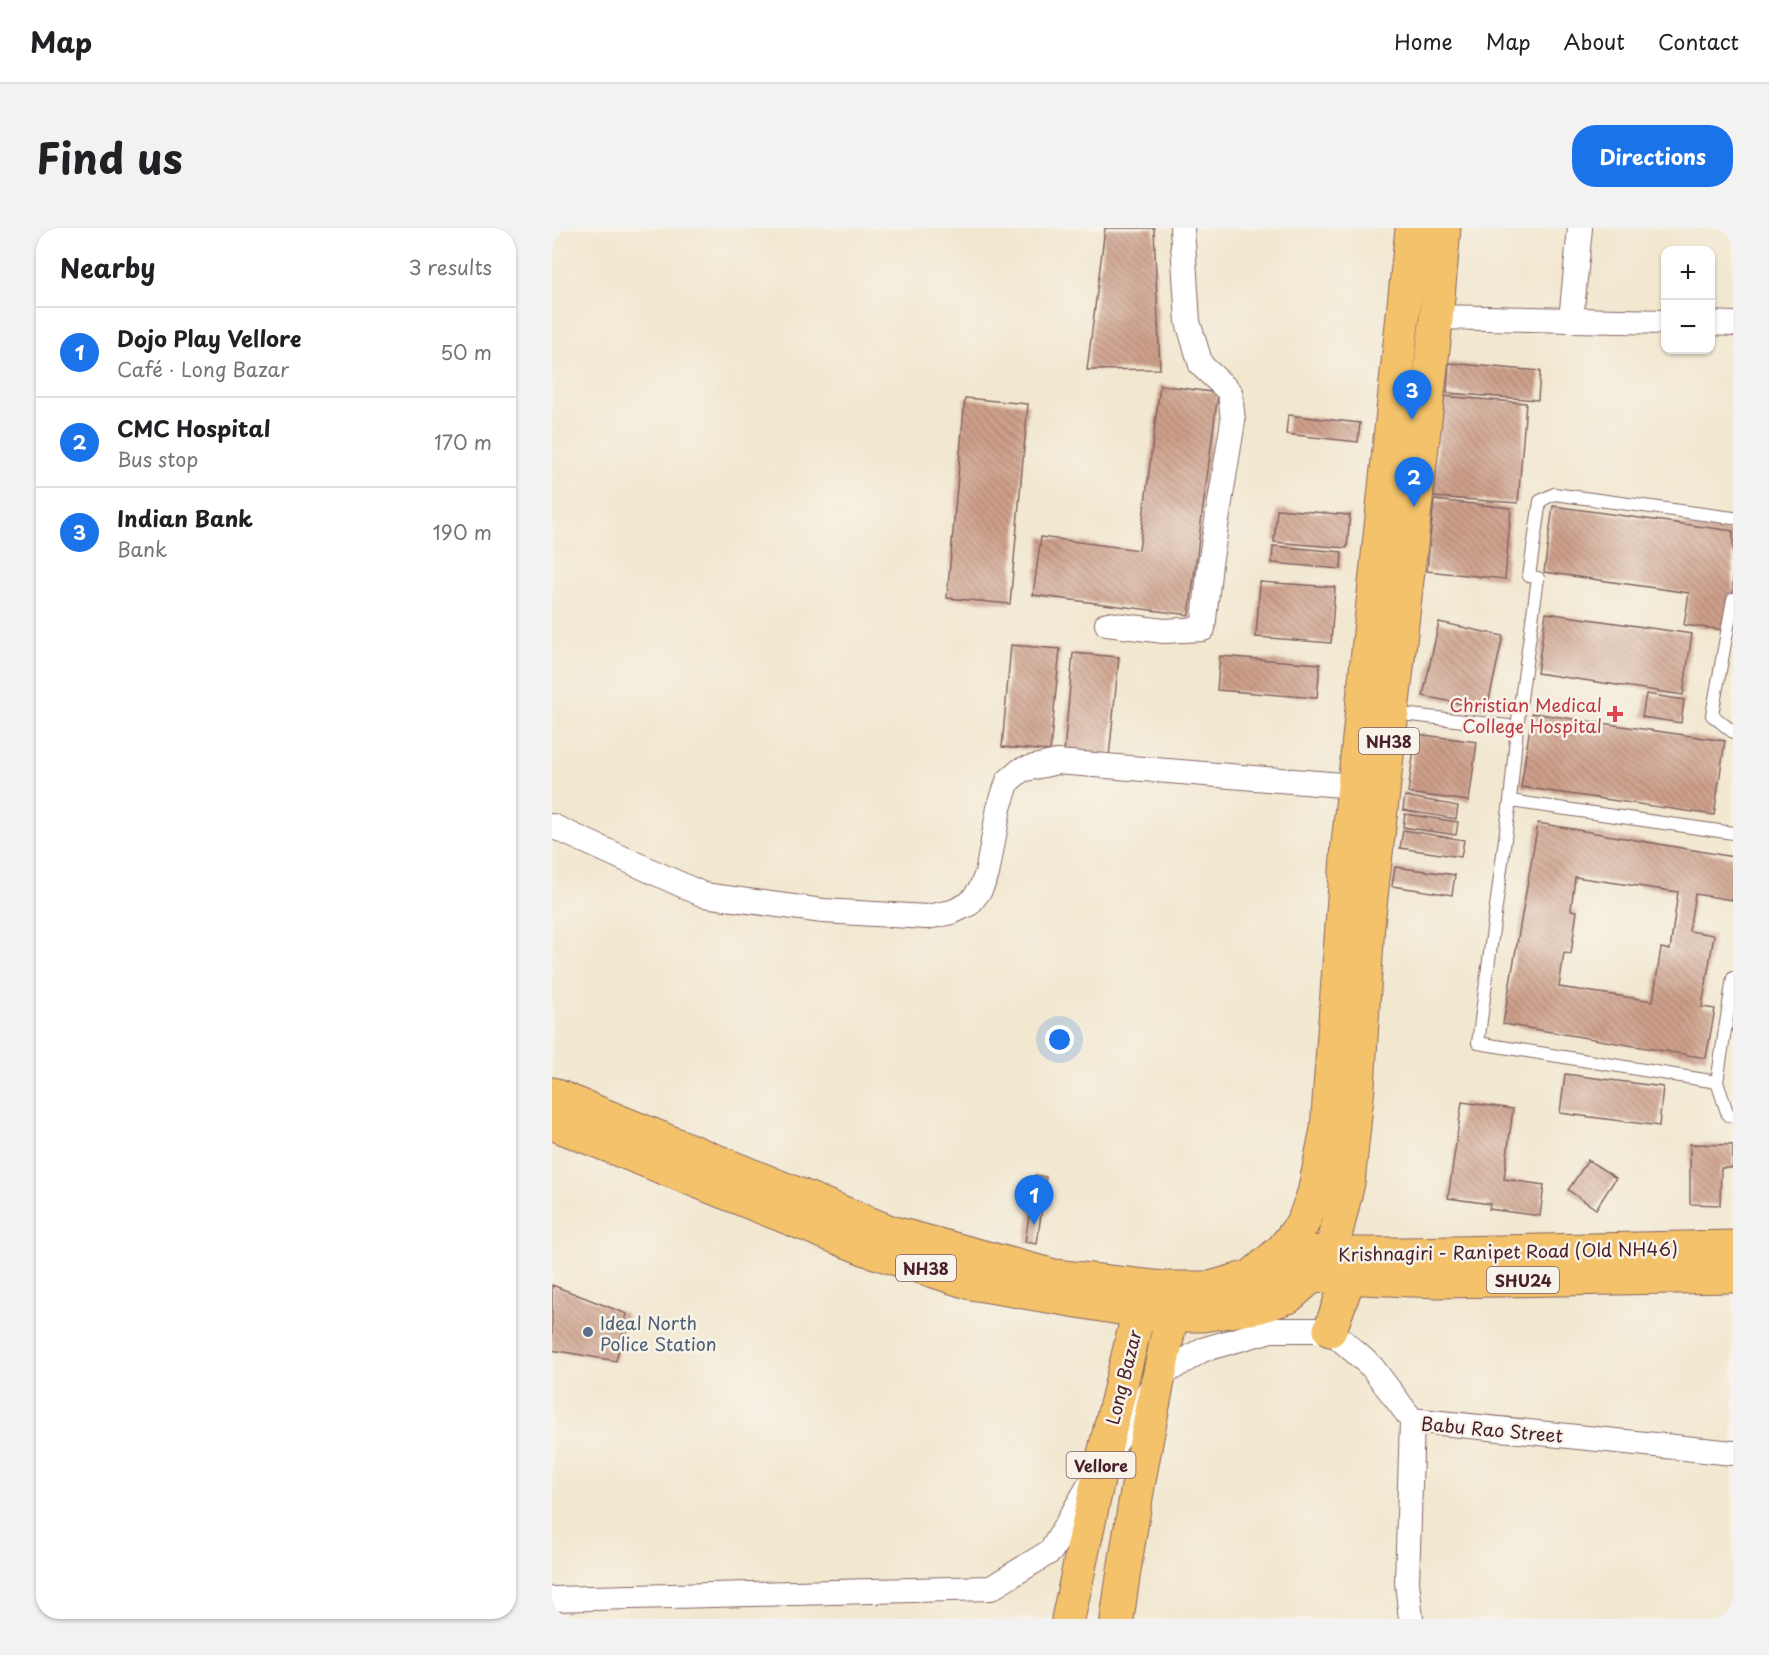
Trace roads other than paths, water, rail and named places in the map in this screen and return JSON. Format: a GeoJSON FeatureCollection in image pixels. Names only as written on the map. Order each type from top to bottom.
{"type":"FeatureCollection","features":[{"type":"Feature","properties":{"kind":"main road","name":"NH38"},"geometry":{"type":"LineString","coordinates":[[552,1094],[890,1232],[1043,1273],[1105,1283],[1163,1288],[1210,1288],[1252,1276],[1283,1249],[1303,1223],[1314,1193],[1327,1129],[1354,786],[1412,228]]}},
{"type":"Feature","properties":{"kind":"main road","name":"NH38"},"geometry":{"type":"LineString","coordinates":[[552,1123],[866,1249],[971,1283],[1139,1311],[1172,1315],[1203,1315],[1257,1307],[1288,1297],[1339,1265],[1358,1088],[1368,924],[1444,228]]}},
{"type":"Feature","properties":{"kind":"main road","name":"Krishnagiri - Ranipet Road (Old NH46)"},"geometry":{"type":"LineString","coordinates":[[1252,1276],[1339,1265],[1733,1247]]}},
{"type":"Feature","properties":{"kind":"main road","name":"Krishnagiri - Ranipet Road (Old NH46)"},"geometry":{"type":"LineString","coordinates":[[1283,1249],[1339,1265],[1438,1281],[1733,1276]]}},
{"type":"Feature","properties":{"kind":"main road"},"geometry":{"type":"LineString","coordinates":[[1330,1330],[1339,1265]]}},
{"type":"Feature","properties":{"kind":"main road","name":"Long Bazar"},"geometry":{"type":"LineString","coordinates":[[1068,1619],[1101,1466],[1139,1311]]}},
{"type":"Feature","properties":{"kind":"main road"},"geometry":{"type":"LineString","coordinates":[[1117,1619],[1129,1532],[1172,1315]]}},
{"type":"Feature","properties":{"kind":"street"},"geometry":{"type":"LineString","coordinates":[[1107,624],[1164,631],[1203,629],[1210,564],[1233,421],[1230,392],[1201,365],[1188,322],[1182,228]]}},
{"type":"Feature","properties":{"kind":"street"},"geometry":{"type":"LineString","coordinates":[[1571,320],[1580,228]]}},
{"type":"Feature","properties":{"kind":"street"},"geometry":{"type":"LineString","coordinates":[[1436,317],[1661,322]]}},
{"type":"Feature","properties":{"kind":"street"},"geometry":{"type":"LineString","coordinates":[[1715,323],[1733,324]]}},
{"type":"Feature","properties":{"kind":"street"},"geometry":{"type":"LineString","coordinates":[[552,826],[704,895],[823,911],[927,917],[952,912],[969,904],[980,890],[987,874],[999,808],[1008,781],[1021,770],[1057,762],[1354,786]]}},
{"type":"Feature","properties":{"kind":"street"},"geometry":{"type":"LineString","coordinates":[[552,1599],[991,1588],[1051,1551],[1101,1466],[1158,1377],[1202,1350],[1270,1330],[1330,1330],[1372,1367],[1412,1420]]}},
{"type":"Feature","properties":{"kind":"street","name":"Babu Rao Street"},"geometry":{"type":"LineString","coordinates":[[1411,1619],[1407,1582],[1412,1420],[1733,1453]]}},
{"type":"Feature","properties":{"kind":"lane"},"geometry":{"type":"LineString","coordinates":[[1717,1083],[1478,1044],[1510,801],[1517,727],[1538,578],[1529,576],[1540,501],[1554,494],[1733,518]]}},
{"type":"Feature","properties":{"kind":"lane"},"geometry":{"type":"LineString","coordinates":[[1733,599],[1712,715],[1733,732]]}},
{"type":"Feature","properties":{"kind":"lane"},"geometry":{"type":"LineString","coordinates":[[1392,713],[1517,727]]}},
{"type":"Feature","properties":{"kind":"lane"},"geometry":{"type":"LineString","coordinates":[[1510,801],[1733,833]]}},
{"type":"Feature","properties":{"kind":"lane"},"geometry":{"type":"LineString","coordinates":[[1733,978],[1717,1083],[1728,1115],[1733,1116]]}},
{"type":"Feature","properties":{"kind":"place","name":"Indian Bank"},"geometry":{"type":"Point","coordinates":[1412,420]}},
{"type":"Feature","properties":{"kind":"place","name":"CMC Hospital"},"geometry":{"type":"Point","coordinates":[1414,507]}},
{"type":"Feature","properties":{"kind":"place","name":"Christian Medical College Hospital"},"geometry":{"type":"Point","coordinates":[1615,714]}},
{"type":"Feature","properties":{"kind":"place","name":"Dojo Play Vellore"},"geometry":{"type":"Point","coordinates":[1034,1225]}},
{"type":"Feature","properties":{"kind":"place","name":"Ideal North Police Station"},"geometry":{"type":"Point","coordinates":[588,1332]}}]}
